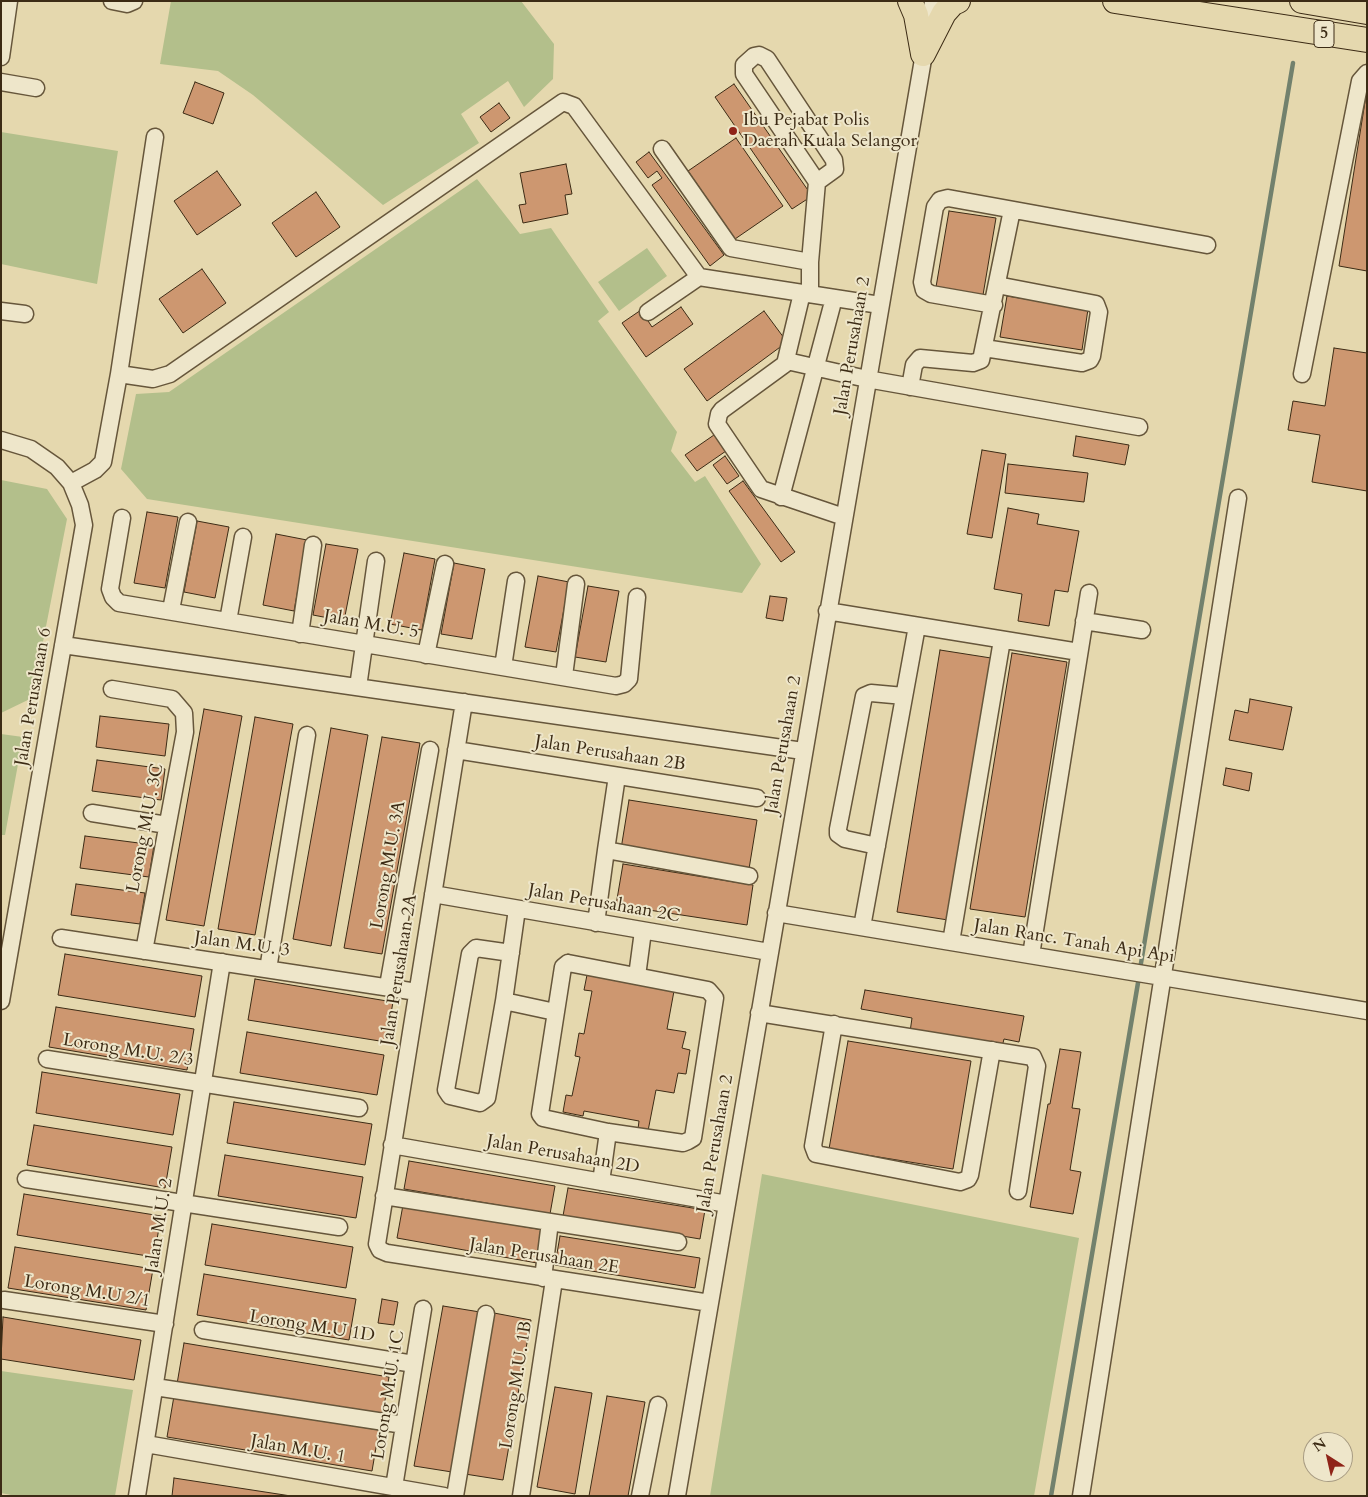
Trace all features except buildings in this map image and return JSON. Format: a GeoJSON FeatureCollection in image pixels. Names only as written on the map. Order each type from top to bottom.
{"type":"FeatureCollection","features":[{"type":"Feature","properties":{"kind":"highway"},"geometry":{"type":"LineString","coordinates":[[910,1],[916,14],[923,54]]}},
{"type":"Feature","properties":{"kind":"highway"},"geometry":{"type":"LineString","coordinates":[[923,54],[944,13],[953,3],[958,1]]}},
{"type":"Feature","properties":{"kind":"highway","name":"5"},"geometry":{"type":"LineString","coordinates":[[1115,1],[1367,40]]}},
{"type":"Feature","properties":{"kind":"highway","name":"5"},"geometry":{"type":"LineString","coordinates":[[1302,1],[1367,12]]}},
{"type":"Feature","properties":{"kind":"street"},"geometry":{"type":"LineString","coordinates":[[1,57],[9,1]]}},
{"type":"Feature","properties":{"kind":"street"},"geometry":{"type":"LineString","coordinates":[[112,1],[127,4],[134,1]]}},
{"type":"Feature","properties":{"kind":"street","name":"Jalan Perusahaan 2"},"geometry":{"type":"LineString","coordinates":[[677,1496],[933,1]]}},
{"type":"Feature","properties":{"kind":"street"},"geometry":{"type":"LineString","coordinates":[[816,182],[835,169],[834,160],[766,59],[763,56],[754,56],[744,65],[744,74],[816,182],[810,262],[806,293],[787,361],[722,410],[717,418],[719,428],[764,491],[844,517]]}},
{"type":"Feature","properties":{"kind":"street"},"geometry":{"type":"LineString","coordinates":[[1302,374],[1360,81],[1367,73]]}},
{"type":"Feature","properties":{"kind":"street"},"geometry":{"type":"LineString","coordinates":[[1,82],[36,88]]}},
{"type":"Feature","properties":{"kind":"street"},"geometry":{"type":"LineString","coordinates":[[119,374],[153,379],[170,374],[563,102],[572,103],[699,277]]}},
{"type":"Feature","properties":{"kind":"street"},"geometry":{"type":"LineString","coordinates":[[71,483],[95,470],[103,462],[119,374],[155,138]]}},
{"type":"Feature","properties":{"kind":"street"},"geometry":{"type":"LineString","coordinates":[[662,149],[731,248],[810,262]]}},
{"type":"Feature","properties":{"kind":"street"},"geometry":{"type":"LineString","coordinates":[[994,305],[931,294],[924,290],[922,282],[935,207],[940,200],[948,198],[1206,245]]}},
{"type":"Feature","properties":{"kind":"street"},"geometry":{"type":"LineString","coordinates":[[910,387],[914,364],[920,358],[977,363],[983,356],[1012,210]]}},
{"type":"Feature","properties":{"kind":"street"},"geometry":{"type":"LineString","coordinates":[[648,312],[699,277],[880,305]]}},
{"type":"Feature","properties":{"kind":"street"},"geometry":{"type":"LineString","coordinates":[[984,348],[1082,363],[1086,363],[1092,356],[1099,312],[1096,304],[997,285]]}},
{"type":"Feature","properties":{"kind":"street"},"geometry":{"type":"LineString","coordinates":[[781,497],[834,298]]}},
{"type":"Feature","properties":{"kind":"street"},"geometry":{"type":"LineString","coordinates":[[1,312],[25,314]]}},
{"type":"Feature","properties":{"kind":"street"},"geometry":{"type":"LineString","coordinates":[[787,361],[867,379],[1139,427]]}},
{"type":"Feature","properties":{"kind":"street","name":"Jalan Perusahaan 6"},"geometry":{"type":"LineString","coordinates":[[1,440],[30,449],[57,467],[71,483],[80,506],[84,525],[1,1001]]}},
{"type":"Feature","properties":{"kind":"street"},"geometry":{"type":"LineString","coordinates":[[1081,1496],[1157,976],[1238,498]]}},
{"type":"Feature","properties":{"kind":"street","name":"Jalan M.U. 5"},"geometry":{"type":"LineString","coordinates":[[122,518],[110,589],[113,597],[119,602],[363,645],[564,676],[616,686],[624,684],[629,679],[637,597]]}},
{"type":"Feature","properties":{"kind":"street"},"geometry":{"type":"LineString","coordinates":[[171,610],[188,522]]}},
{"type":"Feature","properties":{"kind":"street"},"geometry":{"type":"LineString","coordinates":[[228,621],[243,537]]}},
{"type":"Feature","properties":{"kind":"street"},"geometry":{"type":"LineString","coordinates":[[300,634],[313,545]]}},
{"type":"Feature","properties":{"kind":"street"},"geometry":{"type":"LineString","coordinates":[[358,688],[376,561]]}},
{"type":"Feature","properties":{"kind":"street"},"geometry":{"type":"LineString","coordinates":[[426,655],[445,564]]}},
{"type":"Feature","properties":{"kind":"street"},"geometry":{"type":"LineString","coordinates":[[503,668],[516,581]]}},
{"type":"Feature","properties":{"kind":"street"},"geometry":{"type":"LineString","coordinates":[[564,676],[576,584]]}},
{"type":"Feature","properties":{"kind":"street"},"geometry":{"type":"LineString","coordinates":[[1031,955],[1089,593]]}},
{"type":"Feature","properties":{"kind":"street"},"geometry":{"type":"LineString","coordinates":[[828,611],[1079,652]]}},
{"type":"Feature","properties":{"kind":"street"},"geometry":{"type":"LineString","coordinates":[[1084,621],[1142,630]]}},
{"type":"Feature","properties":{"kind":"street"},"geometry":{"type":"LineString","coordinates":[[862,927],[917,626]]}},
{"type":"Feature","properties":{"kind":"street"},"geometry":{"type":"LineString","coordinates":[[951,942],[1002,640]]}},
{"type":"Feature","properties":{"kind":"street"},"geometry":{"type":"LineString","coordinates":[[63,645],[803,752]]}},
{"type":"Feature","properties":{"kind":"street","name":"Lorong M.U. 3C"},"geometry":{"type":"LineString","coordinates":[[112,689],[172,699],[184,713],[185,732],[144,950]]}},
{"type":"Feature","properties":{"kind":"street"},"geometry":{"type":"LineString","coordinates":[[877,846],[841,837],[838,834],[840,820],[864,696],[871,693],[904,696]]}},
{"type":"Feature","properties":{"kind":"street","name":"Jalan Perusahaan 2A"},"geometry":{"type":"LineString","coordinates":[[377,1244],[464,702]]}},
{"type":"Feature","properties":{"kind":"street"},"geometry":{"type":"LineString","coordinates":[[268,969],[307,734]]}},
{"type":"Feature","properties":{"kind":"street","name":"Lorong M.U. 3A"},"geometry":{"type":"LineString","coordinates":[[388,986],[430,750]]}},
{"type":"Feature","properties":{"kind":"street","name":"Jalan Perusahaan 2B"},"geometry":{"type":"LineString","coordinates":[[456,750],[757,798]]}},
{"type":"Feature","properties":{"kind":"street"},"geometry":{"type":"LineString","coordinates":[[596,923],[616,776]]}},
{"type":"Feature","properties":{"kind":"street"},"geometry":{"type":"LineString","coordinates":[[92,813],[167,825]]}},
{"type":"Feature","properties":{"kind":"street"},"geometry":{"type":"LineString","coordinates":[[606,850],[749,876]]}},
{"type":"Feature","properties":{"kind":"street","name":"Jalan Perusahaan 2C"},"geometry":{"type":"LineString","coordinates":[[433,894],[769,952]]}},
{"type":"Feature","properties":{"kind":"street"},"geometry":{"type":"LineString","coordinates":[[511,953],[476,948],[470,954],[446,1090],[450,1096],[480,1103],[487,1098],[504,1001],[511,953],[517,909]]}},
{"type":"Feature","properties":{"kind":"street","name":"Jalan Ranc. Tanah Api Api"},"geometry":{"type":"LineString","coordinates":[[776,913],[1367,1011]]}},
{"type":"Feature","properties":{"kind":"street"},"geometry":{"type":"LineString","coordinates":[[637,976],[643,931]]}},
{"type":"Feature","properties":{"kind":"street","name":"Jalan M.U. 3"},"geometry":{"type":"LineString","coordinates":[[62,938],[388,986],[417,992]]}},
{"type":"Feature","properties":{"kind":"street","name":"Jalan M.U. 2"},"geometry":{"type":"LineString","coordinates":[[138,1496],[222,962]]}},
{"type":"Feature","properties":{"kind":"street"},"geometry":{"type":"LineString","coordinates":[[568,963],[708,990],[714,998],[693,1138],[683,1143],[608,1132],[543,1118],[540,1114],[554,1012],[563,967],[568,963]]}},
{"type":"Feature","properties":{"kind":"street"},"geometry":{"type":"LineString","coordinates":[[504,1001],[554,1012]]}},
{"type":"Feature","properties":{"kind":"street"},"geometry":{"type":"LineString","coordinates":[[759,1012],[1029,1056],[1036,1061],[1018,1191]]}},
{"type":"Feature","properties":{"kind":"street"},"geometry":{"type":"LineString","coordinates":[[834,1024],[813,1146],[816,1154],[960,1182],[970,1175],[992,1050]]}},
{"type":"Feature","properties":{"kind":"street","name":"Lorong M.U. 2/3"},"geometry":{"type":"LineString","coordinates":[[47,1059],[359,1108]]}},
{"type":"Feature","properties":{"kind":"street"},"geometry":{"type":"LineString","coordinates":[[601,1182],[608,1132]]}},
{"type":"Feature","properties":{"kind":"street","name":"Jalan Perusahaan 2D"},"geometry":{"type":"LineString","coordinates":[[392,1145],[727,1204]]}},
{"type":"Feature","properties":{"kind":"street"},"geometry":{"type":"LineString","coordinates":[[26,1179],[339,1227]]}},
{"type":"Feature","properties":{"kind":"street"},"geometry":{"type":"LineString","coordinates":[[384,1196],[678,1242]]}},
{"type":"Feature","properties":{"kind":"street","name":"Lorong M.U. 1B"},"geometry":{"type":"LineString","coordinates":[[521,1496],[548,1279],[550,1222]]}},
{"type":"Feature","properties":{"kind":"street","name":"Jalan Perusahaan 2E"},"geometry":{"type":"LineString","coordinates":[[377,1244],[380,1250],[388,1253],[710,1303]]}},
{"type":"Feature","properties":{"kind":"street","name":"Lorong M.U 2/1"},"geometry":{"type":"LineString","coordinates":[[4,1300],[165,1324]]}},
{"type":"Feature","properties":{"kind":"street","name":"Lorong M.U. 1C"},"geometry":{"type":"LineString","coordinates":[[402,1491],[404,1425],[423,1309]]}},
{"type":"Feature","properties":{"kind":"street"},"geometry":{"type":"LineString","coordinates":[[456,1496],[486,1314]]}},
{"type":"Feature","properties":{"kind":"street","name":"Lorong M.U 1D"},"geometry":{"type":"LineString","coordinates":[[203,1330],[414,1364]]}},
{"type":"Feature","properties":{"kind":"street"},"geometry":{"type":"LineString","coordinates":[[155,1386],[404,1425]]}},
{"type":"Feature","properties":{"kind":"street"},"geometry":{"type":"LineString","coordinates":[[640,1496],[658,1404]]}},
{"type":"Feature","properties":{"kind":"street","name":"Jalan M.U. 1"},"geometry":{"type":"LineString","coordinates":[[146,1444],[402,1491],[444,1496]]}},
{"type":"Feature","properties":{"kind":"green space"},"geometry":{"type":"Polygon","coordinates":[[[171,1],[521,1],[554,44],[553,79],[524,107],[508,81],[461,114],[479,143],[383,205],[253,95],[218,71],[160,64],[171,1]]]}},
{"type":"Feature","properties":{"kind":"green space"},"geometry":{"type":"Polygon","coordinates":[[[1,132],[118,151],[97,284],[1,264],[1,132]]]}},
{"type":"Feature","properties":{"kind":"green space"},"geometry":{"type":"Polygon","coordinates":[[[477,179],[520,234],[551,228],[609,312],[598,321],[677,432],[671,451],[695,482],[705,476],[761,564],[742,593],[147,499],[121,469],[136,394],[169,392],[477,179]]]}},
{"type":"Feature","properties":{"kind":"green space"},"geometry":{"type":"Polygon","coordinates":[[[647,248],[667,276],[619,311],[598,282],[647,248]]]}},
{"type":"Feature","properties":{"kind":"green space"},"geometry":{"type":"Polygon","coordinates":[[[1,480],[47,489],[67,519],[32,698],[1,713],[1,480]]]}},
{"type":"Feature","properties":{"kind":"green space"},"geometry":{"type":"Polygon","coordinates":[[[1,734],[23,737],[5,835],[1,835],[1,734]]]}},
{"type":"Feature","properties":{"kind":"green space"},"geometry":{"type":"Polygon","coordinates":[[[762,1174],[1079,1238],[1034,1496],[710,1496],[762,1174]]]}},
{"type":"Feature","properties":{"kind":"green space"},"geometry":{"type":"Polygon","coordinates":[[[1,1371],[133,1390],[115,1496],[16,1496],[1,1493],[1,1371]]]}},
{"type":"Feature","properties":{"kind":"waterway"},"geometry":{"type":"LineString","coordinates":[[1140,969],[1293,63]]}},
{"type":"Feature","properties":{"kind":"waterway"},"geometry":{"type":"LineString","coordinates":[[1051,1496],[1139,977]]}},
{"type":"Feature","properties":{"kind":"place","name":"Ibu Pejabat Polis Daerah Kuala Selangor"},"geometry":{"type":"Point","coordinates":[733,131]}}]}
